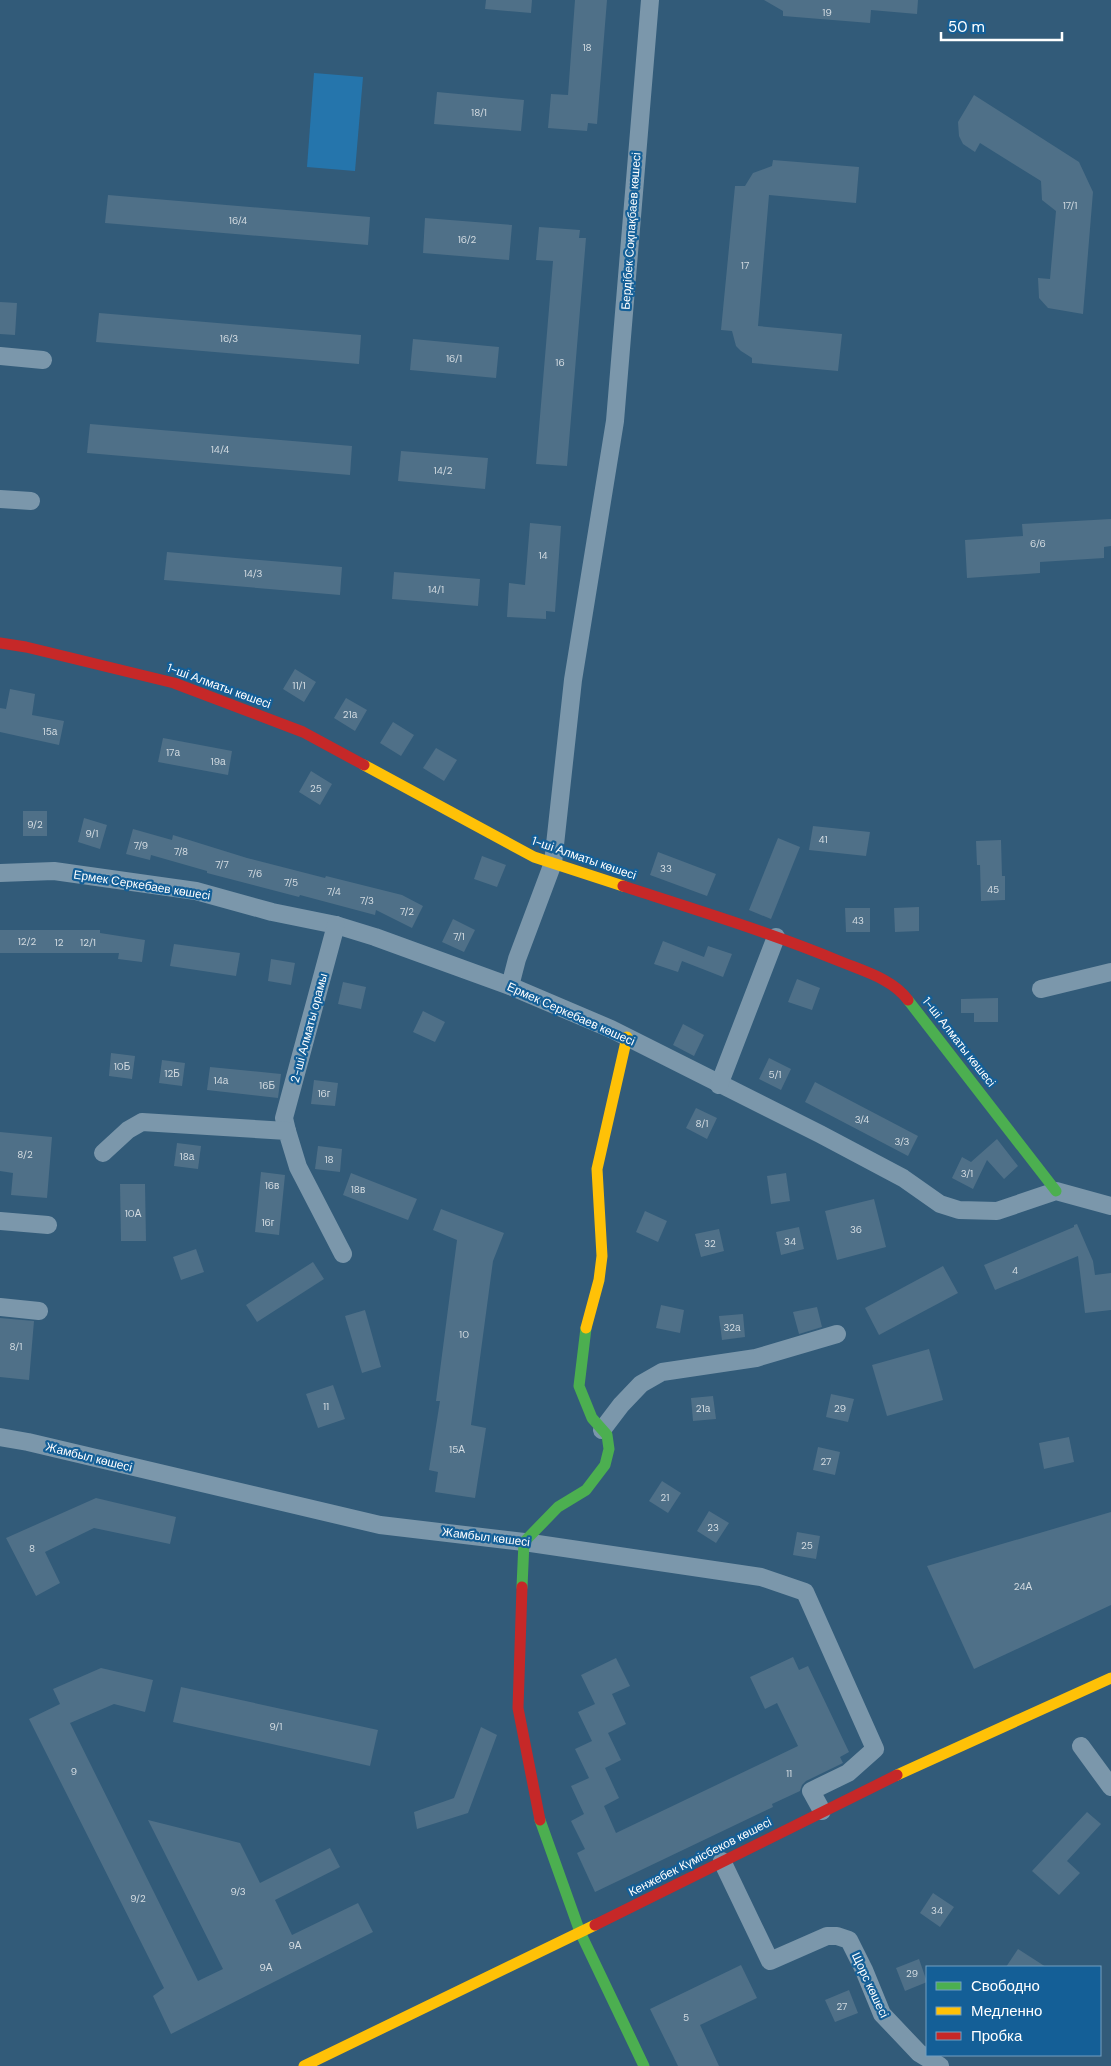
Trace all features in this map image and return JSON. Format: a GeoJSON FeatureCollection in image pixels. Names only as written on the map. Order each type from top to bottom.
{"type":"FeatureCollection","features":[{"type":"Feature","properties":{"kind":"street","name":"Бердібек Соқпақбаев көшесі"},"geometry":{"type":"LineString","coordinates":[[510,986],[517,959],[553,863],[573,680],[620,380],[650,0]]}},
{"type":"Feature","properties":{"kind":"street"},"geometry":{"type":"LineString","coordinates":[[0,356],[43,360]]}},
{"type":"Feature","properties":{"kind":"street"},"geometry":{"type":"LineString","coordinates":[[0,499],[31,501]]}},
{"type":"Feature","properties":{"kind":"street","name":"1-ші Алматы көшесі"},"geometry":{"type":"LineString","coordinates":[[0,643],[26,647],[174,683],[303,732],[534,857],[776,937],[880,978],[904,994],[1056,1192]]}},
{"type":"Feature","properties":{"kind":"street","name":"Ермек Серкебаев көшесі"},"geometry":{"type":"LineString","coordinates":[[0,873],[54,871],[196,891],[272,912],[336,925],[510,986],[627,1037],[903,1178],[940,1204],[959,1210],[997,1211],[1056,1192]]}},
{"type":"Feature","properties":{"kind":"street","name":"2-ші Алматы орамы"},"geometry":{"type":"LineString","coordinates":[[336,925],[284,1118],[298,1167],[343,1254]]}},
{"type":"Feature","properties":{"kind":"street"},"geometry":{"type":"LineString","coordinates":[[719,1085],[776,937]]}},
{"type":"Feature","properties":{"kind":"street"},"geometry":{"type":"LineString","coordinates":[[1041,989],[1111,972]]}},
{"type":"Feature","properties":{"kind":"street"},"geometry":{"type":"LineString","coordinates":[[627,1037],[597,1169],[599,1230],[602,1256],[599,1280],[586,1326],[578,1386],[592,1418],[606,1435],[609,1450],[605,1465],[586,1490],[558,1507],[524,1542],[518,1708],[541,1827],[580,1932],[644,2066]]}},
{"type":"Feature","properties":{"kind":"street"},"geometry":{"type":"LineString","coordinates":[[103,1153],[128,1130],[142,1122],[287,1132]]}},
{"type":"Feature","properties":{"kind":"street"},"geometry":{"type":"LineString","coordinates":[[1056,1192],[1111,1206]]}},
{"type":"Feature","properties":{"kind":"street"},"geometry":{"type":"LineString","coordinates":[[0,1221],[48,1225]]}},
{"type":"Feature","properties":{"kind":"street"},"geometry":{"type":"LineString","coordinates":[[0,1307],[39,1311]]}},
{"type":"Feature","properties":{"kind":"street"},"geometry":{"type":"LineString","coordinates":[[602,1430],[621,1405],[641,1384],[662,1372],[756,1358],[837,1334]]}},
{"type":"Feature","properties":{"kind":"street","name":"Жамбыл көшесі"},"geometry":{"type":"LineString","coordinates":[[0,1437],[380,1525],[524,1542],[761,1577],[805,1592],[875,1749],[848,1773],[811,1791],[822,1811]]}},
{"type":"Feature","properties":{"kind":"street","name":"Кенжебек Күмісбеков көшесі"},"geometry":{"type":"LineString","coordinates":[[304,2066],[580,1932],[822,1811],[933,1758],[1111,1678]]}},
{"type":"Feature","properties":{"kind":"street"},"geometry":{"type":"LineString","coordinates":[[1080,1746],[1111,1787]]}},
{"type":"Feature","properties":{"kind":"street","name":"Щорс көшесі"},"geometry":{"type":"LineString","coordinates":[[722,1861],[770,1961],[827,1936],[837,1936],[849,1940],[882,2014],[919,2053],[940,2066]]}},
{"type":"Feature","properties":{"kind":"shaded area"},"geometry":{"type":"Polygon","coordinates":[[[314,73],[363,77],[355,171],[307,167],[314,73]]]}},
{"type":"Feature","properties":{"kind":"building"},"geometry":{"type":"Polygon","coordinates":[[[486,0],[532,0],[531,13],[485,9],[486,0]]]}},
{"type":"Feature","properties":{"kind":"building"},"geometry":{"type":"Polygon","coordinates":[[[575,0],[607,0],[597,124],[588,123],[587,131],[548,128],[551,94],[568,95],[575,0]]]}},
{"type":"Feature","properties":{"kind":"building"},"geometry":{"type":"Polygon","coordinates":[[[764,0],[918,0],[917,14],[871,10],[870,23],[783,16],[783,11],[764,0]]]}},
{"type":"Feature","properties":{"kind":"building"},"geometry":{"type":"Polygon","coordinates":[[[437,92],[524,100],[521,131],[434,124],[437,92]]]}},
{"type":"Feature","properties":{"kind":"building"},"geometry":{"type":"Polygon","coordinates":[[[974,95],[1079,162],[1093,192],[1083,314],[1048,308],[1039,298],[1038,278],[1050,279],[1056,211],[1042,200],[1041,181],[980,143],[975,152],[963,144],[959,136],[958,122],[974,95]]]}},
{"type":"Feature","properties":{"kind":"building"},"geometry":{"type":"Polygon","coordinates":[[[773,160],[859,167],[856,203],[769,195],[758,326],[842,334],[838,371],[752,363],[752,358],[736,346],[732,331],[721,330],[735,186],[745,186],[753,173],[772,166],[773,160]]]}},
{"type":"Feature","properties":{"kind":"building"},"geometry":{"type":"Polygon","coordinates":[[[108,195],[370,217],[368,245],[105,223],[108,195]]]}},
{"type":"Feature","properties":{"kind":"building"},"geometry":{"type":"Polygon","coordinates":[[[425,218],[512,225],[509,260],[423,253],[425,218]]]}},
{"type":"Feature","properties":{"kind":"building"},"geometry":{"type":"Polygon","coordinates":[[[539,227],[580,230],[579,238],[586,238],[567,466],[536,464],[553,261],[536,260],[539,227]]]}},
{"type":"Feature","properties":{"kind":"building"},"geometry":{"type":"Polygon","coordinates":[[[0,302],[17,303],[15,335],[0,334],[0,302]]]}},
{"type":"Feature","properties":{"kind":"building"},"geometry":{"type":"Polygon","coordinates":[[[99,313],[361,335],[359,364],[96,342],[99,313]]]}},
{"type":"Feature","properties":{"kind":"building"},"geometry":{"type":"Polygon","coordinates":[[[413,339],[499,347],[496,378],[410,370],[413,339]]]}},
{"type":"Feature","properties":{"kind":"building"},"geometry":{"type":"Polygon","coordinates":[[[90,424],[352,446],[350,475],[87,453],[90,424]]]}},
{"type":"Feature","properties":{"kind":"building"},"geometry":{"type":"Polygon","coordinates":[[[401,451],[488,458],[485,489],[398,481],[401,451]]]}},
{"type":"Feature","properties":{"kind":"building"},"geometry":{"type":"Polygon","coordinates":[[[1111,519],[1111,546],[1104,547],[1104,558],[1040,562],[1040,573],[967,578],[965,540],[1023,536],[1022,524],[1111,519]]]}},
{"type":"Feature","properties":{"kind":"building"},"geometry":{"type":"Polygon","coordinates":[[[530,523],[561,526],[555,612],[546,611],[546,619],[507,617],[509,583],[525,585],[530,523]]]}},
{"type":"Feature","properties":{"kind":"building"},"geometry":{"type":"Polygon","coordinates":[[[167,552],[342,567],[340,595],[164,580],[167,552]]]}},
{"type":"Feature","properties":{"kind":"building"},"geometry":{"type":"Polygon","coordinates":[[[394,572],[480,579],[478,606],[392,599],[394,572]]]}},
{"type":"Feature","properties":{"kind":"building"},"geometry":{"type":"Polygon","coordinates":[[[295,669],[316,682],[304,702],[283,689],[295,669]]]}},
{"type":"Feature","properties":{"kind":"building"},"geometry":{"type":"Polygon","coordinates":[[[10,689],[35,694],[32,715],[64,721],[59,745],[0,732],[0,708],[6,709],[10,689]]]}},
{"type":"Feature","properties":{"kind":"building"},"geometry":{"type":"Polygon","coordinates":[[[346,698],[367,710],[355,731],[334,718],[346,698]]]}},
{"type":"Feature","properties":{"kind":"building"},"geometry":{"type":"Polygon","coordinates":[[[393,722],[414,735],[401,756],[380,743],[393,722]]]}},
{"type":"Feature","properties":{"kind":"building"},"geometry":{"type":"Polygon","coordinates":[[[163,738],[232,751],[228,775],[158,762],[163,738]]]}},
{"type":"Feature","properties":{"kind":"building"},"geometry":{"type":"Polygon","coordinates":[[[436,748],[457,760],[444,781],[423,768],[436,748]]]}},
{"type":"Feature","properties":{"kind":"building"},"geometry":{"type":"Polygon","coordinates":[[[311,771],[332,784],[320,805],[299,792],[311,771]]]}},
{"type":"Feature","properties":{"kind":"building"},"geometry":{"type":"Polygon","coordinates":[[[23,811],[47,811],[47,836],[23,836],[23,811]]]}},
{"type":"Feature","properties":{"kind":"building"},"geometry":{"type":"Polygon","coordinates":[[[84,818],[107,825],[100,849],[78,842],[84,818]]]}},
{"type":"Feature","properties":{"kind":"building"},"geometry":{"type":"Polygon","coordinates":[[[813,826],[870,832],[866,856],[809,850],[813,826]]]}},
{"type":"Feature","properties":{"kind":"building"},"geometry":{"type":"Polygon","coordinates":[[[133,829],[172,840],[173,835],[247,858],[402,895],[423,906],[412,928],[376,910],[375,915],[207,873],[207,871],[151,855],[150,860],[126,854],[133,829]]]}},
{"type":"Feature","properties":{"kind":"building"},"geometry":{"type":"Polygon","coordinates":[[[778,838],[800,847],[771,919],[749,910],[778,838]]]}},
{"type":"Feature","properties":{"kind":"building"},"geometry":{"type":"Polygon","coordinates":[[[1001,840],[1002,876],[1005,876],[1005,900],[981,901],[980,865],[977,865],[976,841],[1001,840]]]}},
{"type":"Feature","properties":{"kind":"building"},"geometry":{"type":"Polygon","coordinates":[[[658,852],[716,874],[707,896],[650,875],[658,852]]]}},
{"type":"Feature","properties":{"kind":"building"},"geometry":{"type":"Polygon","coordinates":[[[482,856],[506,865],[497,887],[474,879],[482,856]]]}},
{"type":"Feature","properties":{"kind":"building"},"geometry":{"type":"Polygon","coordinates":[[[919,907],[919,931],[895,932],[894,908],[919,907]]]}},
{"type":"Feature","properties":{"kind":"building"},"geometry":{"type":"Polygon","coordinates":[[[845,908],[870,908],[870,932],[846,932],[845,908]]]}},
{"type":"Feature","properties":{"kind":"building"},"geometry":{"type":"Polygon","coordinates":[[[453,919],[475,930],[464,952],[442,942],[453,919]]]}},
{"type":"Feature","properties":{"kind":"building"},"geometry":{"type":"Polygon","coordinates":[[[0,930],[100,930],[100,933],[145,940],[142,962],[118,959],[119,953],[0,953],[0,930]]]}},
{"type":"Feature","properties":{"kind":"building"},"geometry":{"type":"Polygon","coordinates":[[[663,941],[704,957],[708,946],[732,954],[723,977],[682,961],[678,972],[654,964],[663,941]]]}},
{"type":"Feature","properties":{"kind":"building"},"geometry":{"type":"Polygon","coordinates":[[[174,944],[240,953],[236,976],[170,966],[174,944]]]}},
{"type":"Feature","properties":{"kind":"building"},"geometry":{"type":"Polygon","coordinates":[[[271,959],[295,963],[291,985],[268,981],[271,959]]]}},
{"type":"Feature","properties":{"kind":"building"},"geometry":{"type":"Polygon","coordinates":[[[797,979],[820,988],[812,1010],[788,1002],[797,979]]]}},
{"type":"Feature","properties":{"kind":"building"},"geometry":{"type":"Polygon","coordinates":[[[343,982],[366,987],[361,1009],[338,1004],[343,982]]]}},
{"type":"Feature","properties":{"kind":"building"},"geometry":{"type":"Polygon","coordinates":[[[998,998],[998,1022],[974,1022],[974,1013],[961,1013],[961,999],[998,998]]]}},
{"type":"Feature","properties":{"kind":"building"},"geometry":{"type":"Polygon","coordinates":[[[423,1011],[445,1022],[435,1042],[413,1032],[423,1011]]]}},
{"type":"Feature","properties":{"kind":"building"},"geometry":{"type":"Polygon","coordinates":[[[683,1024],[704,1035],[694,1056],[673,1045],[683,1024]]]}},
{"type":"Feature","properties":{"kind":"building"},"geometry":{"type":"Polygon","coordinates":[[[111,1053],[135,1056],[132,1079],[109,1076],[111,1053]]]}},
{"type":"Feature","properties":{"kind":"building"},"geometry":{"type":"Polygon","coordinates":[[[769,1058],[791,1069],[781,1090],[759,1079],[769,1058]]]}},
{"type":"Feature","properties":{"kind":"building"},"geometry":{"type":"Polygon","coordinates":[[[162,1060],[185,1063],[182,1086],[159,1083],[162,1060]]]}},
{"type":"Feature","properties":{"kind":"building"},"geometry":{"type":"Polygon","coordinates":[[[210,1067],[281,1074],[278,1098],[207,1090],[210,1067]]]}},
{"type":"Feature","properties":{"kind":"building"},"geometry":{"type":"Polygon","coordinates":[[[314,1080],[338,1083],[335,1106],[311,1104],[314,1080]]]}},
{"type":"Feature","properties":{"kind":"building"},"geometry":{"type":"Polygon","coordinates":[[[815,1082],[918,1136],[908,1156],[805,1102],[815,1082]]]}},
{"type":"Feature","properties":{"kind":"building"},"geometry":{"type":"Polygon","coordinates":[[[696,1108],[717,1118],[707,1139],[686,1128],[696,1108]]]}},
{"type":"Feature","properties":{"kind":"building"},"geometry":{"type":"Polygon","coordinates":[[[0,1132],[52,1137],[47,1198],[11,1195],[13,1173],[0,1171],[0,1132]]]}},
{"type":"Feature","properties":{"kind":"building"},"geometry":{"type":"Polygon","coordinates":[[[997,1139],[1018,1166],[1004,1179],[987,1160],[973,1189],[952,1178],[962,1157],[971,1162],[997,1139]]]}},
{"type":"Feature","properties":{"kind":"building"},"geometry":{"type":"Polygon","coordinates":[[[177,1143],[201,1146],[198,1169],[174,1166],[177,1143]]]}},
{"type":"Feature","properties":{"kind":"building"},"geometry":{"type":"Polygon","coordinates":[[[318,1146],[342,1149],[340,1172],[315,1169],[318,1146]]]}},
{"type":"Feature","properties":{"kind":"building"},"geometry":{"type":"Polygon","coordinates":[[[261,1172],[285,1175],[279,1235],[255,1232],[261,1172]]]}},
{"type":"Feature","properties":{"kind":"building"},"geometry":{"type":"Polygon","coordinates":[[[351,1173],[417,1199],[408,1220],[343,1195],[351,1173]]]}},
{"type":"Feature","properties":{"kind":"building"},"geometry":{"type":"Polygon","coordinates":[[[786,1173],[790,1201],[771,1204],[767,1176],[786,1173]]]}},
{"type":"Feature","properties":{"kind":"building"},"geometry":{"type":"Polygon","coordinates":[[[120,1184],[145,1184],[146,1241],[121,1241],[120,1184]]]}},
{"type":"Feature","properties":{"kind":"building"},"geometry":{"type":"Polygon","coordinates":[[[874,1199],[886,1247],[837,1260],[825,1211],[874,1199]]]}},
{"type":"Feature","properties":{"kind":"building"},"geometry":{"type":"Polygon","coordinates":[[[441,1209],[504,1233],[493,1261],[471,1425],[486,1428],[475,1498],[435,1492],[438,1472],[429,1470],[440,1401],[436,1401],[457,1240],[433,1230],[441,1209]]]}},
{"type":"Feature","properties":{"kind":"building"},"geometry":{"type":"Polygon","coordinates":[[[645,1211],[667,1221],[658,1242],[636,1232],[645,1211]]]}},
{"type":"Feature","properties":{"kind":"building"},"geometry":{"type":"Polygon","coordinates":[[[1077,1224],[1093,1261],[1095,1275],[1111,1273],[1111,1310],[1085,1313],[1078,1256],[995,1290],[984,1265],[1074,1227],[1077,1224]]]}},
{"type":"Feature","properties":{"kind":"building"},"geometry":{"type":"Polygon","coordinates":[[[799,1227],[804,1249],[781,1255],[776,1232],[799,1227]]]}},
{"type":"Feature","properties":{"kind":"building"},"geometry":{"type":"Polygon","coordinates":[[[719,1229],[724,1251],[701,1257],[695,1234],[719,1229]]]}},
{"type":"Feature","properties":{"kind":"building"},"geometry":{"type":"Polygon","coordinates":[[[196,1249],[204,1272],[181,1280],[173,1257],[196,1249]]]}},
{"type":"Feature","properties":{"kind":"building"},"geometry":{"type":"Polygon","coordinates":[[[313,1262],[324,1279],[257,1322],[246,1305],[313,1262]]]}},
{"type":"Feature","properties":{"kind":"building"},"geometry":{"type":"Polygon","coordinates":[[[943,1266],[958,1293],[879,1335],[865,1308],[943,1266]]]}},
{"type":"Feature","properties":{"kind":"building"},"geometry":{"type":"Polygon","coordinates":[[[661,1305],[684,1310],[680,1333],[656,1328],[661,1305]]]}},
{"type":"Feature","properties":{"kind":"building"},"geometry":{"type":"Polygon","coordinates":[[[817,1307],[822,1327],[799,1334],[793,1312],[817,1307]]]}},
{"type":"Feature","properties":{"kind":"building"},"geometry":{"type":"Polygon","coordinates":[[[365,1310],[381,1367],[362,1373],[345,1316],[365,1310]]]}},
{"type":"Feature","properties":{"kind":"building"},"geometry":{"type":"Polygon","coordinates":[[[743,1314],[745,1337],[722,1340],[719,1316],[743,1314]]]}},
{"type":"Feature","properties":{"kind":"building"},"geometry":{"type":"Polygon","coordinates":[[[0,1318],[34,1321],[29,1380],[0,1377],[0,1318]]]}},
{"type":"Feature","properties":{"kind":"building"},"geometry":{"type":"Polygon","coordinates":[[[929,1349],[943,1400],[887,1416],[872,1365],[929,1349]]]}},
{"type":"Feature","properties":{"kind":"building"},"geometry":{"type":"Polygon","coordinates":[[[333,1385],[345,1419],[318,1428],[306,1394],[333,1385]]]}},
{"type":"Feature","properties":{"kind":"building"},"geometry":{"type":"Polygon","coordinates":[[[831,1394],[854,1399],[848,1422],[826,1417],[831,1394]]]}},
{"type":"Feature","properties":{"kind":"building"},"geometry":{"type":"Polygon","coordinates":[[[713,1396],[716,1419],[693,1421],[691,1398],[713,1396]]]}},
{"type":"Feature","properties":{"kind":"building"},"geometry":{"type":"Polygon","coordinates":[[[1069,1437],[1074,1462],[1044,1469],[1039,1443],[1069,1437]]]}},
{"type":"Feature","properties":{"kind":"building"},"geometry":{"type":"Polygon","coordinates":[[[818,1447],[840,1452],[835,1475],[813,1470],[818,1447]]]}},
{"type":"Feature","properties":{"kind":"building"},"geometry":{"type":"Polygon","coordinates":[[[662,1481],[681,1493],[668,1513],[649,1501],[662,1481]]]}},
{"type":"Feature","properties":{"kind":"building"},"geometry":{"type":"Polygon","coordinates":[[[96,1498],[176,1517],[170,1544],[94,1528],[45,1552],[60,1583],[36,1596],[6,1538],[96,1498]]]}},
{"type":"Feature","properties":{"kind":"building"},"geometry":{"type":"Polygon","coordinates":[[[709,1511],[729,1523],[716,1543],[697,1531],[709,1511]]]}},
{"type":"Feature","properties":{"kind":"building"},"geometry":{"type":"Polygon","coordinates":[[[1111,1512],[1111,1605],[974,1669],[927,1566],[1111,1512]]]}},
{"type":"Feature","properties":{"kind":"building"},"geometry":{"type":"Polygon","coordinates":[[[797,1532],[820,1536],[816,1559],[793,1555],[797,1532]]]}},
{"type":"Feature","properties":{"kind":"building"},"geometry":{"type":"Polygon","coordinates":[[[793,1657],[799,1670],[808,1666],[849,1752],[840,1757],[843,1763],[806,1781],[800,1791],[772,1804],[773,1807],[595,1892],[577,1853],[585,1849],[571,1821],[584,1814],[571,1786],[589,1778],[575,1749],[592,1741],[578,1712],[595,1704],[581,1675],[616,1658],[630,1686],[612,1694],[626,1724],[608,1733],[621,1760],[605,1768],[619,1798],[604,1806],[616,1833],[798,1746],[777,1703],[765,1709],[750,1677],[793,1657]]]}},
{"type":"Feature","properties":{"kind":"building"},"geometry":{"type":"Polygon","coordinates":[[[101,1668],[153,1680],[145,1712],[114,1704],[70,1723],[198,1981],[223,1969],[148,1820],[240,1843],[260,1883],[330,1848],[340,1867],[275,1900],[292,1935],[358,1903],[373,1932],[171,2034],[153,1996],[164,1988],[29,1719],[60,1704],[53,1689],[101,1668]]]}},
{"type":"Feature","properties":{"kind":"building"},"geometry":{"type":"Polygon","coordinates":[[[181,1687],[378,1730],[370,1766],[173,1722],[181,1687]]]}},
{"type":"Feature","properties":{"kind":"building"},"geometry":{"type":"Polygon","coordinates":[[[481,1727],[497,1735],[468,1813],[417,1829],[414,1812],[454,1798],[481,1727]]]}},
{"type":"Feature","properties":{"kind":"building"},"geometry":{"type":"Polygon","coordinates":[[[1087,1812],[1101,1824],[1067,1861],[1080,1873],[1059,1895],[1032,1871],[1087,1812]]]}},
{"type":"Feature","properties":{"kind":"building"},"geometry":{"type":"Polygon","coordinates":[[[933,1893],[954,1907],[940,1927],[920,1913],[933,1893]]]}},
{"type":"Feature","properties":{"kind":"building"},"geometry":{"type":"Polygon","coordinates":[[[1018,1949],[1044,1966],[1007,1966],[1018,1949]]]}},
{"type":"Feature","properties":{"kind":"building"},"geometry":{"type":"Polygon","coordinates":[[[919,1959],[926,1982],[905,1991],[896,1968],[919,1959]]]}},
{"type":"Feature","properties":{"kind":"building"},"geometry":{"type":"Polygon","coordinates":[[[741,1965],[757,1998],[700,2025],[719,2066],[678,2066],[650,2009],[741,1965]]]}},
{"type":"Feature","properties":{"kind":"building"},"geometry":{"type":"Polygon","coordinates":[[[849,1990],[858,2013],[835,2022],[825,2000],[849,1990]]]}},
{"type":"Feature","properties":{"kind":"traffic: fast"},"geometry":{"type":"LineString","coordinates":[[908,1000],[1056,1191]]}},
{"type":"Feature","properties":{"kind":"traffic: fast"},"geometry":{"type":"LineString","coordinates":[[522,1587],[524,1542],[558,1507],[586,1490],[605,1465],[609,1449],[607,1435],[592,1418],[579,1386],[586,1328]]}},
{"type":"Feature","properties":{"kind":"traffic: fast"},"geometry":{"type":"LineString","coordinates":[[540,1820],[580,1932],[644,2066]]}},
{"type":"Feature","properties":{"kind":"traffic: slow"},"geometry":{"type":"LineString","coordinates":[[364,765],[534,857],[623,886]]}},
{"type":"Feature","properties":{"kind":"traffic: slow"},"geometry":{"type":"LineString","coordinates":[[586,1328],[599,1280],[602,1256],[597,1169],[627,1037]]}},
{"type":"Feature","properties":{"kind":"traffic: slow"},"geometry":{"type":"LineString","coordinates":[[897,1775],[1111,1678]]}},
{"type":"Feature","properties":{"kind":"traffic: slow"},"geometry":{"type":"LineString","coordinates":[[304,2066],[595,1925]]}},
{"type":"Feature","properties":{"kind":"traffic: jam"},"geometry":{"type":"LineString","coordinates":[[0,643],[26,647],[174,683],[303,732],[364,765]]}},
{"type":"Feature","properties":{"kind":"traffic: jam"},"geometry":{"type":"LineString","coordinates":[[623,886],[813,950],[886,981],[908,1000]]}},
{"type":"Feature","properties":{"kind":"traffic: jam"},"geometry":{"type":"LineString","coordinates":[[522,1587],[518,1708],[540,1820]]}},
{"type":"Feature","properties":{"kind":"traffic: jam"},"geometry":{"type":"LineString","coordinates":[[595,1925],[897,1775]]}}]}
